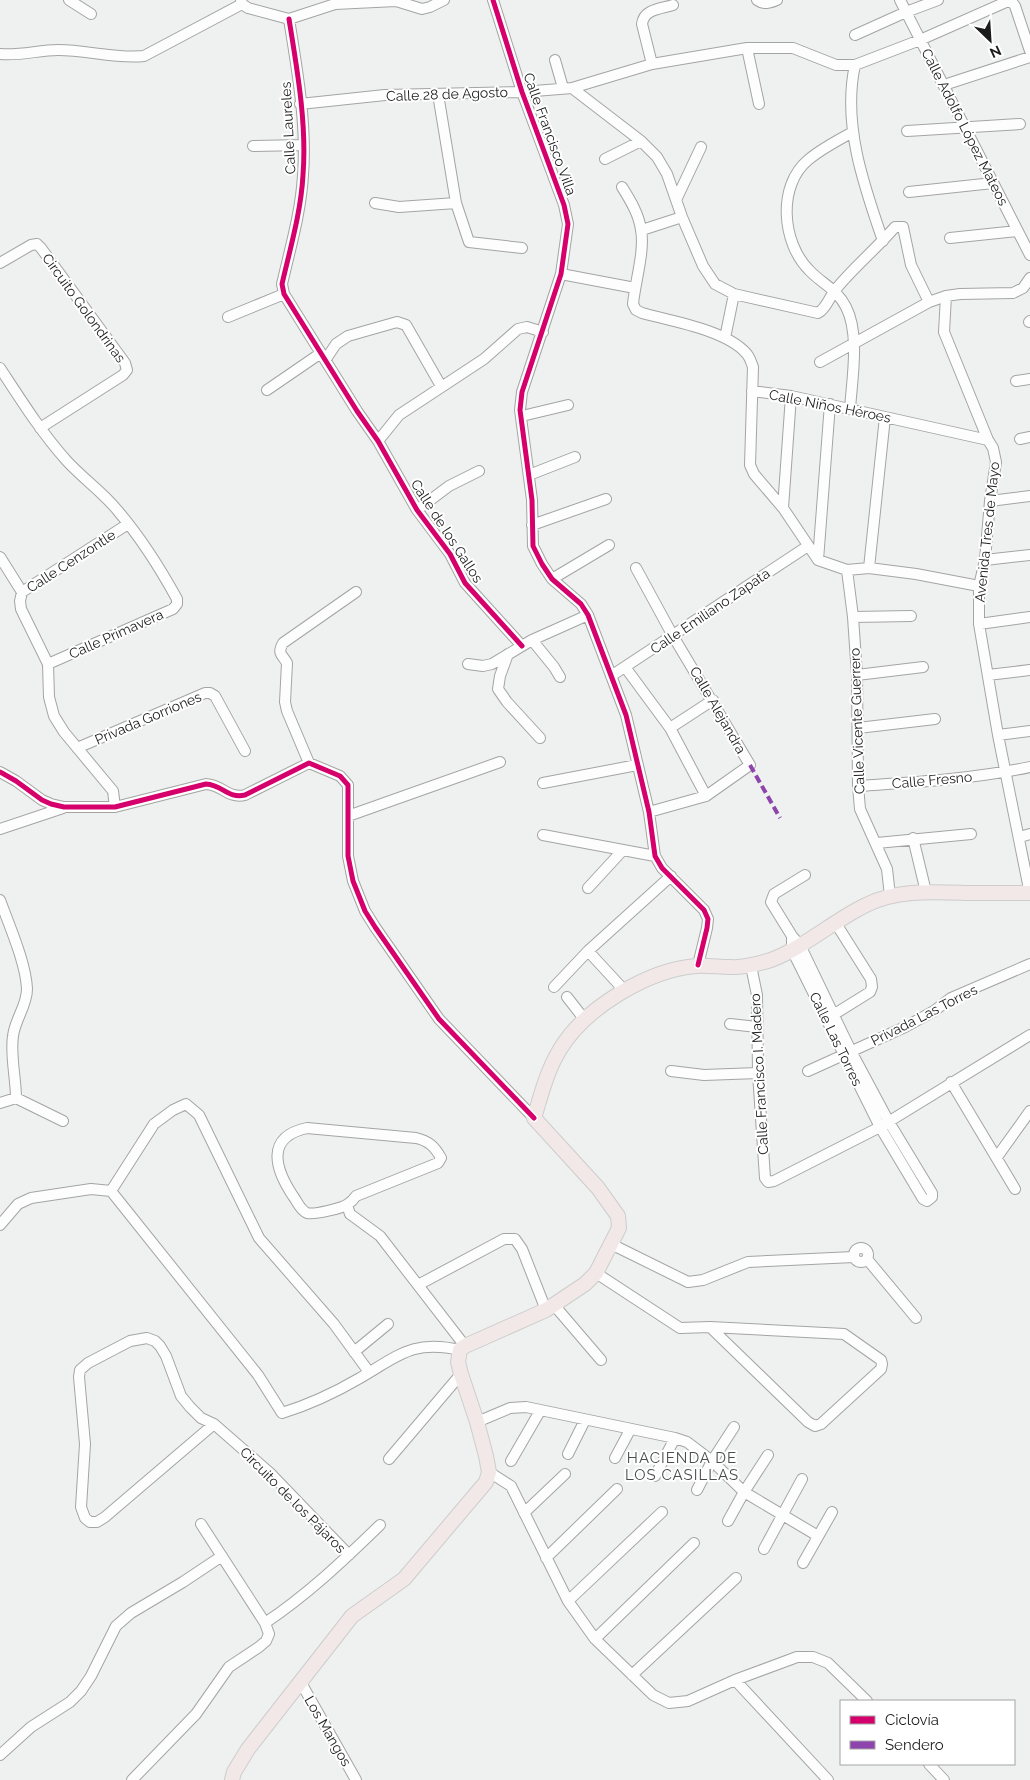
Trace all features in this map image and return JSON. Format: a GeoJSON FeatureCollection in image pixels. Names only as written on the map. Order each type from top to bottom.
{"type":"FeatureCollection","features":[{"type":"Feature","properties":{"kind":"main road"},"geometry":{"type":"LineString","coordinates":[[232,1780],[234,1772],[248,1748],[352,1616],[404,1579],[486,1482],[489,1472],[477,1422],[458,1362],[462,1348],[550,1307],[585,1284],[596,1273],[619,1228],[618,1216],[598,1188],[534,1118],[550,1067],[560,1049],[585,1020],[624,990],[663,973],[698,965],[732,968],[751,966],[772,959],[867,904],[890,896],[926,892],[1030,894]]}},
{"type":"Feature","properties":{"kind":"street"},"geometry":{"type":"LineString","coordinates":[[69,0],[91,14]]}},
{"type":"Feature","properties":{"kind":"street"},"geometry":{"type":"LineString","coordinates":[[0,54],[12,56],[57,50],[88,51],[130,57],[144,56],[241,2],[248,8],[289,18],[335,4],[396,1],[422,9],[444,0]]}},
{"type":"Feature","properties":{"kind":"street","name":"Calle Francisco Villa"},"geometry":{"type":"LineString","coordinates":[[493,0],[522,92],[564,205],[568,224],[561,274],[522,392],[520,410],[532,500],[533,546],[552,579],[581,604],[588,615],[626,715],[649,812],[655,856]]}},
{"type":"Feature","properties":{"kind":"street"},"geometry":{"type":"LineString","coordinates":[[759,2],[769,3],[777,0]]}},
{"type":"Feature","properties":{"kind":"street","name":"Calle Adolfo López Mateos"},"geometry":{"type":"LineString","coordinates":[[900,0],[1030,254]]}},
{"type":"Feature","properties":{"kind":"street"},"geometry":{"type":"LineString","coordinates":[[855,35],[938,0]]}},
{"type":"Feature","properties":{"kind":"street"},"geometry":{"type":"LineString","coordinates":[[883,241],[866,194],[853,132],[852,79],[855,65],[920,40],[1006,2],[1012,2],[1015,6],[1028,39],[1030,51]]}},
{"type":"Feature","properties":{"kind":"street"},"geometry":{"type":"LineString","coordinates":[[652,64],[642,24],[643,17],[648,11],[672,5]]}},
{"type":"Feature","properties":{"kind":"street","name":"Calle Laureles"},"geometry":{"type":"LineString","coordinates":[[284,294],[282,284],[304,176],[304,145],[289,18]]}},
{"type":"Feature","properties":{"kind":"street"},"geometry":{"type":"LineString","coordinates":[[747,48],[760,104]]}},
{"type":"Feature","properties":{"kind":"street","name":"Calle 28 de Agosto"},"geometry":{"type":"LineString","coordinates":[[300,104],[385,95],[522,92],[568,88],[652,64],[747,48],[793,48],[836,65],[855,65]]}},
{"type":"Feature","properties":{"kind":"street"},"geometry":{"type":"LineString","coordinates":[[944,85],[1030,57]]}},
{"type":"Feature","properties":{"kind":"street"},"geometry":{"type":"LineString","coordinates":[[555,60],[568,88],[641,141],[657,157],[668,174],[682,217],[703,266],[715,284],[734,294],[810,313],[818,313],[824,310],[835,290],[895,227],[903,227],[912,265],[929,302]]}},
{"type":"Feature","properties":{"kind":"street"},"geometry":{"type":"LineString","coordinates":[[438,94],[456,203],[469,242],[522,248]]}},
{"type":"Feature","properties":{"kind":"street"},"geometry":{"type":"LineString","coordinates":[[907,131],[1020,124]]}},
{"type":"Feature","properties":{"kind":"street"},"geometry":{"type":"LineString","coordinates":[[850,409],[855,342],[847,308],[835,290],[809,271],[799,258],[790,237],[787,218],[792,178],[807,161],[853,132]]}},
{"type":"Feature","properties":{"kind":"street"},"geometry":{"type":"LineString","coordinates":[[605,159],[641,141]]}},
{"type":"Feature","properties":{"kind":"street"},"geometry":{"type":"LineString","coordinates":[[253,146],[304,145]]}},
{"type":"Feature","properties":{"kind":"street"},"geometry":{"type":"LineString","coordinates":[[676,200],[701,147]]}},
{"type":"Feature","properties":{"kind":"street"},"geometry":{"type":"LineString","coordinates":[[909,192],[993,183]]}},
{"type":"Feature","properties":{"kind":"street"},"geometry":{"type":"LineString","coordinates":[[561,274],[634,288],[641,250],[642,230],[634,206],[622,187]]}},
{"type":"Feature","properties":{"kind":"street"},"geometry":{"type":"LineString","coordinates":[[375,203],[399,207],[456,203]]}},
{"type":"Feature","properties":{"kind":"street"},"geometry":{"type":"LineString","coordinates":[[642,230],[682,217]]}},
{"type":"Feature","properties":{"kind":"street"},"geometry":{"type":"LineString","coordinates":[[950,238],[1017,231]]}},
{"type":"Feature","properties":{"kind":"street","name":"Circuito Golondrinas"},"geometry":{"type":"LineString","coordinates":[[0,263],[31,245],[37,244],[125,363],[127,370],[123,375],[40,428]]}},
{"type":"Feature","properties":{"kind":"street"},"geometry":{"type":"LineString","coordinates":[[820,362],[929,302],[946,296],[960,294],[1013,293],[1023,288],[1030,278]]}},
{"type":"Feature","properties":{"kind":"street","name":"Calle Niños Héroes"},"geometry":{"type":"LineString","coordinates":[[634,288],[633,304],[636,310],[700,328],[740,347],[748,355],[753,367],[752,391],[792,396],[988,440]]}},
{"type":"Feature","properties":{"kind":"street"},"geometry":{"type":"LineString","coordinates":[[228,317],[284,294]]}},
{"type":"Feature","properties":{"kind":"street","name":"Calle de los Gallos"},"geometry":{"type":"LineString","coordinates":[[284,294],[357,411],[378,441],[417,510],[450,554],[465,583],[522,646]]}},
{"type":"Feature","properties":{"kind":"street"},"geometry":{"type":"LineString","coordinates":[[724,338],[734,294]]}},
{"type":"Feature","properties":{"kind":"street","name":"Avenida Tres de Mayo"},"geometry":{"type":"LineString","coordinates":[[946,296],[944,332],[993,448],[996,462],[990,501],[985,560],[979,586],[979,624],[1006,772],[1025,836],[1030,894]]}},
{"type":"Feature","properties":{"kind":"street"},"geometry":{"type":"LineString","coordinates":[[266,390],[324,356],[336,344],[348,336],[397,322],[406,325],[441,386]]}},
{"type":"Feature","properties":{"kind":"street"},"geometry":{"type":"LineString","coordinates":[[378,441],[399,415],[484,359],[518,329],[527,327],[543,332]]}},
{"type":"Feature","properties":{"kind":"street","name":"Calle Cenzontle"},"geometry":{"type":"LineString","coordinates":[[0,368],[40,428],[67,461],[117,509],[128,524],[22,592],[20,600],[21,609],[48,664],[49,697],[54,716],[64,732],[113,791],[116,800],[115,807]]}},
{"type":"Feature","properties":{"kind":"street"},"geometry":{"type":"LineString","coordinates":[[1016,381],[1030,379]]}},
{"type":"Feature","properties":{"kind":"street"},"geometry":{"type":"LineString","coordinates":[[752,391],[750,465],[754,474],[784,508],[818,560],[847,570],[869,568],[916,574],[979,586]]}},
{"type":"Feature","properties":{"kind":"street"},"geometry":{"type":"LineString","coordinates":[[784,508],[792,396]]}},
{"type":"Feature","properties":{"kind":"street"},"geometry":{"type":"LineString","coordinates":[[818,560],[830,404]]}},
{"type":"Feature","properties":{"kind":"street"},"geometry":{"type":"LineString","coordinates":[[522,416],[568,405]]}},
{"type":"Feature","properties":{"kind":"street"},"geometry":{"type":"LineString","coordinates":[[869,568],[885,416]]}},
{"type":"Feature","properties":{"kind":"street"},"geometry":{"type":"LineString","coordinates":[[529,475],[575,457]]}},
{"type":"Feature","properties":{"kind":"street"},"geometry":{"type":"LineString","coordinates":[[417,510],[449,486],[479,471]]}},
{"type":"Feature","properties":{"kind":"street"},"geometry":{"type":"LineString","coordinates":[[990,501],[1030,496]]}},
{"type":"Feature","properties":{"kind":"street"},"geometry":{"type":"LineString","coordinates":[[532,524],[606,499]]}},
{"type":"Feature","properties":{"kind":"street","name":"Calle Primavera"},"geometry":{"type":"LineString","coordinates":[[48,664],[173,609],[178,604],[155,560],[128,524]]}},
{"type":"Feature","properties":{"kind":"street"},"geometry":{"type":"LineString","coordinates":[[552,579],[609,545]]}},
{"type":"Feature","properties":{"kind":"street","name":"Calle Emiliano Zapata"},"geometry":{"type":"LineString","coordinates":[[611,676],[808,546]]}},
{"type":"Feature","properties":{"kind":"street"},"geometry":{"type":"LineString","coordinates":[[985,560],[1030,555]]}},
{"type":"Feature","properties":{"kind":"street"},"geometry":{"type":"LineString","coordinates":[[0,557],[22,592]]}},
{"type":"Feature","properties":{"kind":"street","name":"Calle Alejandra"},"geometry":{"type":"LineString","coordinates":[[636,568],[750,765],[706,796],[649,812]]}},
{"type":"Feature","properties":{"kind":"street","name":"Calle Vicente Guerrero"},"geometry":{"type":"LineString","coordinates":[[847,570],[853,617],[857,675],[860,809],[887,869],[890,896]]}},
{"type":"Feature","properties":{"kind":"street"},"geometry":{"type":"LineString","coordinates":[[356,592],[283,643],[280,654],[287,663],[285,702],[287,711],[309,763],[340,776],[348,784],[348,856],[353,881],[375,927],[439,1019],[534,1118]]}},
{"type":"Feature","properties":{"kind":"street"},"geometry":{"type":"LineString","coordinates":[[468,664],[483,666],[492,664],[532,640],[588,615]]}},
{"type":"Feature","properties":{"kind":"street"},"geometry":{"type":"LineString","coordinates":[[853,617],[911,616]]}},
{"type":"Feature","properties":{"kind":"street"},"geometry":{"type":"LineString","coordinates":[[979,624],[1030,617]]}},
{"type":"Feature","properties":{"kind":"street"},"geometry":{"type":"LineString","coordinates":[[532,640],[560,677]]}},
{"type":"Feature","properties":{"kind":"street"},"geometry":{"type":"LineString","coordinates":[[508,654],[500,676],[498,689],[507,702],[540,738]]}},
{"type":"Feature","properties":{"kind":"street"},"geometry":{"type":"LineString","coordinates":[[625,667],[670,728],[706,796]]}},
{"type":"Feature","properties":{"kind":"street"},"geometry":{"type":"LineString","coordinates":[[857,675],[923,667]]}},
{"type":"Feature","properties":{"kind":"street"},"geometry":{"type":"LineString","coordinates":[[988,675],[1030,670]]}},
{"type":"Feature","properties":{"kind":"street","name":"Privada Gorriones"},"geometry":{"type":"LineString","coordinates":[[77,748],[204,693],[210,693],[214,696],[245,751]]}},
{"type":"Feature","properties":{"kind":"street"},"geometry":{"type":"LineString","coordinates":[[670,728],[713,700]]}},
{"type":"Feature","properties":{"kind":"street"},"geometry":{"type":"LineString","coordinates":[[858,728],[935,719]]}},
{"type":"Feature","properties":{"kind":"street"},"geometry":{"type":"LineString","coordinates":[[998,735],[1030,731]]}},
{"type":"Feature","properties":{"kind":"street"},"geometry":{"type":"LineString","coordinates":[[348,816],[500,762]]}},
{"type":"Feature","properties":{"kind":"street"},"geometry":{"type":"LineString","coordinates":[[0,772],[16,780],[42,800],[51,804],[64,807],[115,807],[206,784],[222,788],[230,795],[237,797],[245,795],[309,763]]}},
{"type":"Feature","properties":{"kind":"street"},"geometry":{"type":"LineString","coordinates":[[543,783],[637,765]]}},
{"type":"Feature","properties":{"kind":"street","name":"Calle Fresno"},"geometry":{"type":"LineString","coordinates":[[858,786],[958,779],[1030,767]]}},
{"type":"Feature","properties":{"kind":"street"},"geometry":{"type":"LineString","coordinates":[[0,829],[64,807]]}},
{"type":"Feature","properties":{"kind":"street"},"geometry":{"type":"LineString","coordinates":[[876,843],[971,834]]}},
{"type":"Feature","properties":{"kind":"street"},"geometry":{"type":"LineString","coordinates":[[543,835],[655,856],[662,868],[704,910],[708,919],[698,965]]}},
{"type":"Feature","properties":{"kind":"street"},"geometry":{"type":"LineString","coordinates":[[913,838],[926,892]]}},
{"type":"Feature","properties":{"kind":"street"},"geometry":{"type":"LineString","coordinates":[[588,888],[622,851]]}},
{"type":"Feature","properties":{"kind":"street"},"geometry":{"type":"LineString","coordinates":[[795,944],[770,902],[774,894],[805,875]]}},
{"type":"Feature","properties":{"kind":"street"},"geometry":{"type":"LineString","coordinates":[[554,987],[588,951],[671,876]]}},
{"type":"Feature","properties":{"kind":"street"},"geometry":{"type":"LineString","coordinates":[[0,900],[24,970],[27,987],[26,999],[14,1026],[12,1039],[16,1098]]}},
{"type":"Feature","properties":{"kind":"street"},"geometry":{"type":"LineString","coordinates":[[833,1015],[870,992],[872,987],[871,980],[835,922]]}},
{"type":"Feature","properties":{"kind":"street","name":"Calle Las Torres"},"geometry":{"type":"LineString","coordinates":[[795,944],[833,1015],[847,1054]]}},
{"type":"Feature","properties":{"kind":"street","name":"Calle Las Torres"},"geometry":{"type":"LineString","coordinates":[[795,944],[847,1054],[885,1124]]}},
{"type":"Feature","properties":{"kind":"street"},"geometry":{"type":"LineString","coordinates":[[588,951],[624,990]]}},
{"type":"Feature","properties":{"kind":"street","name":"Privada Las Torres"},"geometry":{"type":"LineString","coordinates":[[808,1071],[905,1027],[934,1011],[951,998],[1030,964]]}},
{"type":"Feature","properties":{"kind":"street","name":"Calle Francisco I. Madero"},"geometry":{"type":"LineString","coordinates":[[751,966],[757,995],[758,1073],[765,1178],[768,1182],[774,1181],[885,1124]]}},
{"type":"Feature","properties":{"kind":"street"},"geometry":{"type":"LineString","coordinates":[[567,997],[585,1020]]}},
{"type":"Feature","properties":{"kind":"street"},"geometry":{"type":"LineString","coordinates":[[730,1024],[757,1027]]}},
{"type":"Feature","properties":{"kind":"street"},"geometry":{"type":"LineString","coordinates":[[885,1124],[1030,1035]]}},
{"type":"Feature","properties":{"kind":"street"},"geometry":{"type":"LineString","coordinates":[[670,1071],[704,1075],[758,1073]]}},
{"type":"Feature","properties":{"kind":"street"},"geometry":{"type":"LineString","coordinates":[[951,1082],[1015,1189]]}},
{"type":"Feature","properties":{"kind":"street"},"geometry":{"type":"LineString","coordinates":[[0,1103],[16,1098],[62,1122]]}},
{"type":"Feature","properties":{"kind":"street"},"geometry":{"type":"LineString","coordinates":[[111,1191],[154,1124],[173,1110],[186,1104],[199,1115],[258,1238],[334,1324],[369,1372]]}},
{"type":"Feature","properties":{"kind":"street"},"geometry":{"type":"LineString","coordinates":[[997,1157],[1030,1111]]}},
{"type":"Feature","properties":{"kind":"street"},"geometry":{"type":"LineString","coordinates":[[885,1124],[932,1193],[930,1200],[926,1201],[923,1199],[885,1124]]}},
{"type":"Feature","properties":{"kind":"street"},"geometry":{"type":"LineString","coordinates":[[307,1128],[416,1138],[426,1141],[436,1148],[441,1158],[438,1163],[356,1196],[347,1205],[316,1214],[308,1213],[301,1208],[284,1183],[276,1161],[282,1142],[290,1134],[298,1129],[307,1128]]}},
{"type":"Feature","properties":{"kind":"street"},"geometry":{"type":"LineString","coordinates":[[0,1226],[18,1204],[31,1198],[91,1189],[111,1191],[258,1375],[282,1413],[340,1388],[398,1354],[422,1347],[462,1348]]}},
{"type":"Feature","properties":{"kind":"street"},"geometry":{"type":"LineString","coordinates":[[347,1205],[350,1214],[380,1236],[418,1285],[462,1348]]}},
{"type":"Feature","properties":{"kind":"street"},"geometry":{"type":"LineString","coordinates":[[418,1285],[504,1239],[515,1239],[522,1249],[550,1307],[601,1360]]}},
{"type":"Feature","properties":{"kind":"street"},"geometry":{"type":"LineString","coordinates":[[611,1244],[688,1282],[703,1280],[748,1262],[854,1257],[856,1250],[860,1248],[867,1251],[867,1259],[916,1318]]}},
{"type":"Feature","properties":{"kind":"street"},"geometry":{"type":"LineString","coordinates":[[596,1273],[680,1328],[710,1327],[844,1334],[881,1360],[881,1369],[821,1424],[815,1426],[808,1422],[710,1327]]}},
{"type":"Feature","properties":{"kind":"street"},"geometry":{"type":"LineString","coordinates":[[354,1352],[388,1324]]}},
{"type":"Feature","properties":{"kind":"street","name":"Circuito de los Pájaros"},"geometry":{"type":"LineString","coordinates":[[214,1424],[105,1517],[97,1522],[90,1522],[85,1518],[80,1507],[85,1444],[80,1370],[88,1362],[130,1341],[147,1338],[155,1341],[166,1356],[181,1396],[190,1408],[202,1418],[214,1424],[270,1473],[349,1555]]}},
{"type":"Feature","properties":{"kind":"street"},"geometry":{"type":"LineString","coordinates":[[389,1459],[461,1374]]}},
{"type":"Feature","properties":{"kind":"street"},"geometry":{"type":"LineString","coordinates":[[477,1422],[510,1408],[526,1408],[687,1442],[712,1461],[744,1492],[818,1536]]}},
{"type":"Feature","properties":{"kind":"street"},"geometry":{"type":"LineString","coordinates":[[511,1461],[540,1411]]}},
{"type":"Feature","properties":{"kind":"street"},"geometry":{"type":"LineString","coordinates":[[568,1454],[585,1420]]}},
{"type":"Feature","properties":{"kind":"street"},"geometry":{"type":"LineString","coordinates":[[697,1490],[712,1461],[734,1426]]}},
{"type":"Feature","properties":{"kind":"street"},"geometry":{"type":"LineString","coordinates":[[615,1458],[630,1430]]}},
{"type":"Feature","properties":{"kind":"street"},"geometry":{"type":"LineString","coordinates":[[655,1476],[675,1438]]}},
{"type":"Feature","properties":{"kind":"street"},"geometry":{"type":"LineString","coordinates":[[728,1521],[744,1492],[768,1456]]}},
{"type":"Feature","properties":{"kind":"street"},"geometry":{"type":"LineString","coordinates":[[489,1472],[511,1486],[568,1601],[595,1639],[653,1695],[670,1703],[688,1701],[735,1680],[797,1657],[813,1657],[828,1663],[866,1700]]}},
{"type":"Feature","properties":{"kind":"street"},"geometry":{"type":"LineString","coordinates":[[524,1513],[565,1474]]}},
{"type":"Feature","properties":{"kind":"street"},"geometry":{"type":"LineString","coordinates":[[764,1549],[802,1479]]}},
{"type":"Feature","properties":{"kind":"street"},"geometry":{"type":"LineString","coordinates":[[546,1558],[617,1489]]}},
{"type":"Feature","properties":{"kind":"street"},"geometry":{"type":"LineString","coordinates":[[568,1601],[662,1512]]}},
{"type":"Feature","properties":{"kind":"street"},"geometry":{"type":"LineString","coordinates":[[803,1563],[832,1512]]}},
{"type":"Feature","properties":{"kind":"street"},"geometry":{"type":"LineString","coordinates":[[132,1780],[196,1714],[229,1667],[266,1641],[269,1634],[265,1623],[201,1524]]}},
{"type":"Feature","properties":{"kind":"street","name":"Circuito de los Pájaros"},"geometry":{"type":"LineString","coordinates":[[265,1623],[291,1606],[380,1525]]}},
{"type":"Feature","properties":{"kind":"street"},"geometry":{"type":"LineString","coordinates":[[595,1639],[694,1543]]}},
{"type":"Feature","properties":{"kind":"street"},"geometry":{"type":"LineString","coordinates":[[0,1755],[31,1727],[70,1702],[81,1691],[91,1676],[116,1626],[131,1613],[222,1556]]}},
{"type":"Feature","properties":{"kind":"street"},"geometry":{"type":"LineString","coordinates":[[632,1675],[736,1578]]}},
{"type":"Feature","properties":{"kind":"street"},"geometry":{"type":"LineString","coordinates":[[735,1680],[828,1780]]}},
{"type":"Feature","properties":{"kind":"street","name":"Los Mangos"},"geometry":{"type":"LineString","coordinates":[[300,1682],[356,1780]]}},
{"type":"Feature","properties":{"kind":"street"},"geometry":{"type":"LineString","coordinates":[[930,1765],[944,1780]]}},
{"type":"Feature","properties":{"kind":"marked path"},"geometry":{"type":"LineString","coordinates":[[750,765],[780,818]]}},
{"type":"Feature","properties":{"kind":"cycle path"},"geometry":{"type":"LineString","coordinates":[[493,0],[522,92],[564,205],[568,224],[561,274],[522,392],[520,410],[532,500],[533,546],[552,579],[581,604],[588,615],[626,715],[649,812],[655,856],[662,868],[704,910],[708,919],[698,965]]}},
{"type":"Feature","properties":{"kind":"cycle path"},"geometry":{"type":"LineString","coordinates":[[289,19],[300,97],[304,156],[300,203],[282,284],[284,294],[357,411],[378,441],[417,510],[450,554],[465,583],[522,646]]}},
{"type":"Feature","properties":{"kind":"cycle path"},"geometry":{"type":"LineString","coordinates":[[0,772],[42,800],[64,807],[115,807],[206,784],[230,794],[245,795],[309,763],[340,776],[348,785],[348,856],[353,881],[365,911],[439,1019],[534,1118]]}},
{"type":"Feature","properties":{"kind":"district","name":"HACIENDA DE LOS CASILLAS"},"geometry":{"type":"Point","coordinates":[682,1466]}}]}
